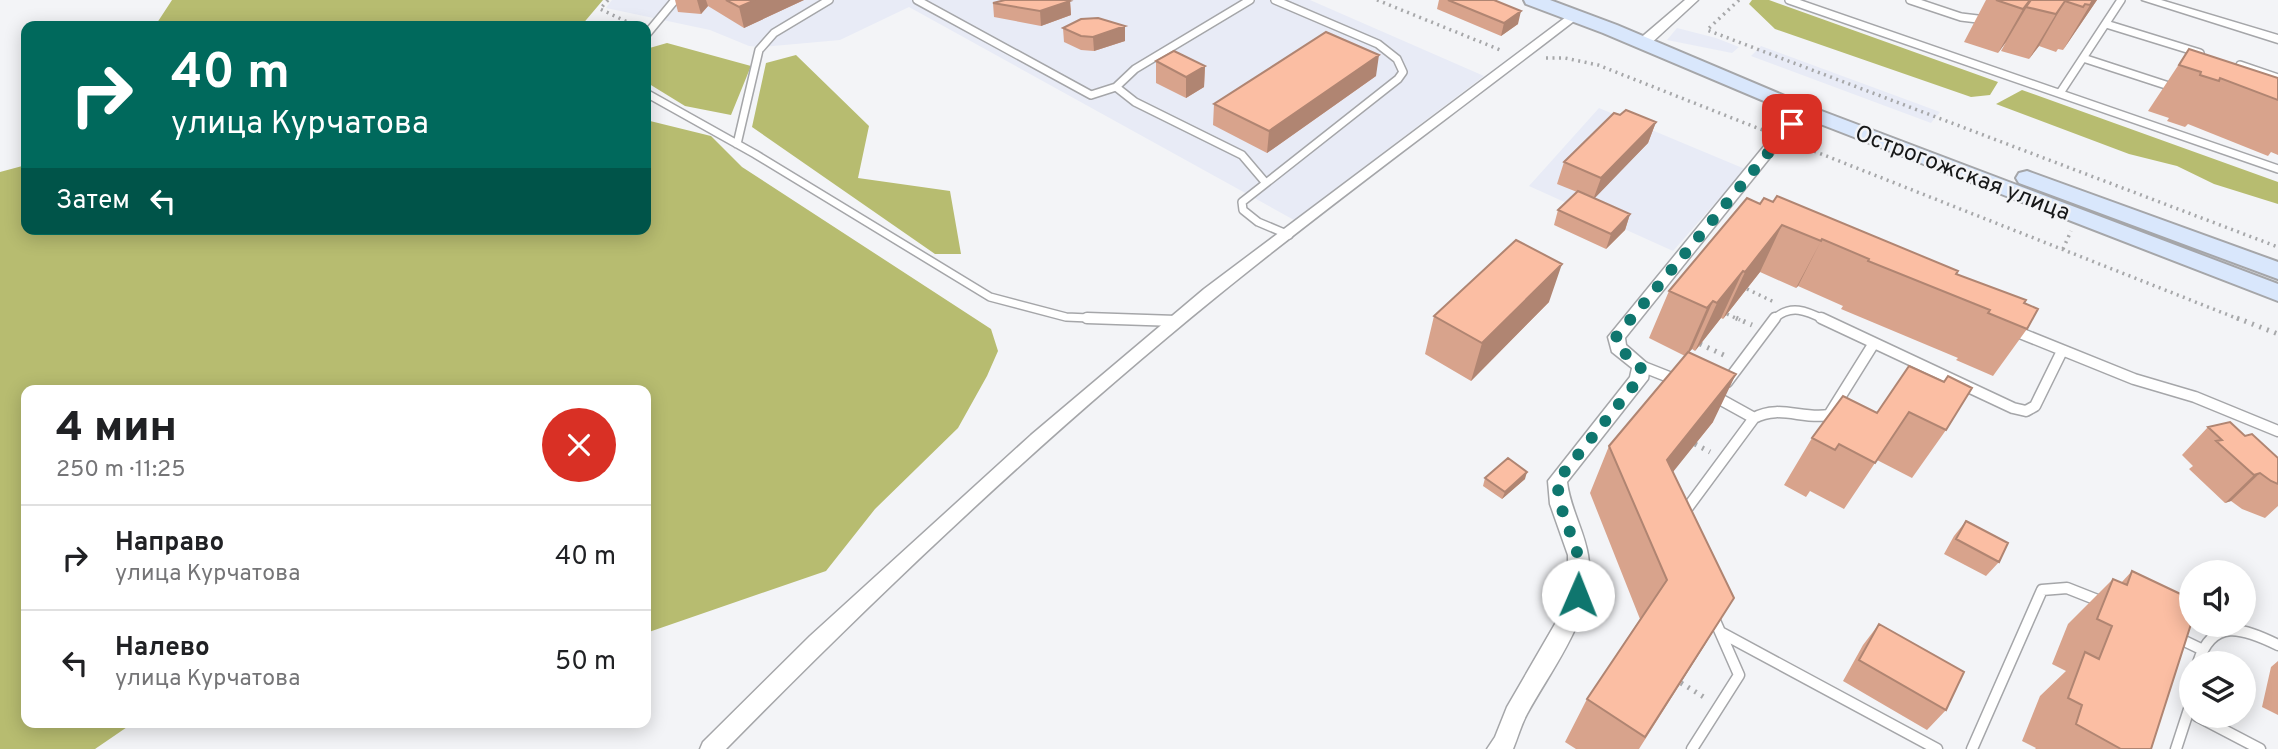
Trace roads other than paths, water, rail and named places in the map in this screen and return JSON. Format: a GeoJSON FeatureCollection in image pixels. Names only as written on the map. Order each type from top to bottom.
{"type":"FeatureCollection","features":[{"type":"Feature","properties":{"kind":"street","name":"Острогожская улица"},"geometry":{"type":"LineString","coordinates":[[1533,0],[1645,40],[1804,111],[2278,293]]}},
{"type":"Feature","properties":{"kind":"street"},"geometry":{"type":"LineString","coordinates":[[1692,0],[1645,40],[2278,271]]}},
{"type":"Feature","properties":{"kind":"street"},"geometry":{"type":"LineString","coordinates":[[2148,0],[2278,39]]}},
{"type":"Feature","properties":{"kind":"street"},"geometry":{"type":"LineString","coordinates":[[711,749],[817,642],[1038,440],[1178,321],[1574,16]]}},
{"type":"Feature","properties":{"kind":"street"},"geometry":{"type":"LineString","coordinates":[[1504,747],[1515,714],[1564,628],[1578,595],[1578,555],[1560,504],[1557,481],[1639,379],[1641,366],[1618,348],[1616,337],[1728,210],[1779,137],[1804,111]]}},
{"type":"Feature","properties":{"kind":"lane"},"geometry":{"type":"LineString","coordinates":[[651,29],[675,0]]}},
{"type":"Feature","properties":{"kind":"lane"},"geometry":{"type":"LineString","coordinates":[[737,144],[759,50],[774,33],[829,0]]}},
{"type":"Feature","properties":{"kind":"lane"},"geometry":{"type":"LineString","coordinates":[[917,0],[1091,95],[1116,87],[1146,62],[1250,0]]}},
{"type":"Feature","properties":{"kind":"lane"},"geometry":{"type":"LineString","coordinates":[[1275,0],[1304,10],[1378,44],[1394,53],[1403,72],[1398,79],[1242,202],[1243,210],[1258,222],[1289,234]]}},
{"type":"Feature","properties":{"kind":"lane"},"geometry":{"type":"LineString","coordinates":[[1789,0],[2278,169]]}},
{"type":"Feature","properties":{"kind":"lane"},"geometry":{"type":"LineString","coordinates":[[1910,0],[1961,17],[1992,21]]}},
{"type":"Feature","properties":{"kind":"lane"},"geometry":{"type":"LineString","coordinates":[[2060,93],[2121,0]]}},
{"type":"Feature","properties":{"kind":"lane"},"geometry":{"type":"LineString","coordinates":[[2106,24],[2212,57]]}},
{"type":"Feature","properties":{"kind":"lane"},"geometry":{"type":"LineString","coordinates":[[2083,58],[2187,92]]}},
{"type":"Feature","properties":{"kind":"lane"},"geometry":{"type":"LineString","coordinates":[[2225,61],[2278,78]]}},
{"type":"Feature","properties":{"kind":"lane"},"geometry":{"type":"LineString","coordinates":[[1116,87],[1135,102],[1242,155],[1265,182]]}},
{"type":"Feature","properties":{"kind":"lane"},"geometry":{"type":"LineString","coordinates":[[651,96],[737,144],[990,297],[1066,317],[1178,321]]}},
{"type":"Feature","properties":{"kind":"lane"},"geometry":{"type":"LineString","coordinates":[[1716,397],[1776,316],[1788,309],[1805,310],[2013,408],[2026,411],[2035,406],[2062,351]]}},
{"type":"Feature","properties":{"kind":"lane"},"geometry":{"type":"LineString","coordinates":[[2002,326],[2134,379],[2195,397],[2278,431]]}},
{"type":"Feature","properties":{"kind":"lane"},"geometry":{"type":"LineString","coordinates":[[1675,526],[1754,418],[1762,412],[1778,409],[1804,418],[1829,415],[1874,343]]}},
{"type":"Feature","properties":{"kind":"lane"},"geometry":{"type":"LineString","coordinates":[[1641,366],[1693,387]]}},
{"type":"Feature","properties":{"kind":"lane"},"geometry":{"type":"LineString","coordinates":[[1704,392],[1754,418]]}},
{"type":"Feature","properties":{"kind":"lane"},"geometry":{"type":"LineString","coordinates":[[1972,749],[2042,590],[2057,586],[2079,591],[2116,608]]}},
{"type":"Feature","properties":{"kind":"lane"},"geometry":{"type":"LineString","coordinates":[[1692,749],[1739,675],[1709,605]]}},
{"type":"Feature","properties":{"kind":"lane"},"geometry":{"type":"LineString","coordinates":[[2165,632],[2201,649],[2213,634],[2228,629],[2260,635],[2278,645]]}},
{"type":"Feature","properties":{"kind":"lane"},"geometry":{"type":"LineString","coordinates":[[1720,631],[1937,749]]}},
{"type":"Feature","properties":{"kind":"lane"},"geometry":{"type":"LineString","coordinates":[[2176,749],[2185,728]]}},
{"type":"Feature","properties":{"kind":"lane"},"geometry":{"type":"LineString","coordinates":[[2222,728],[2260,749]]}}]}
